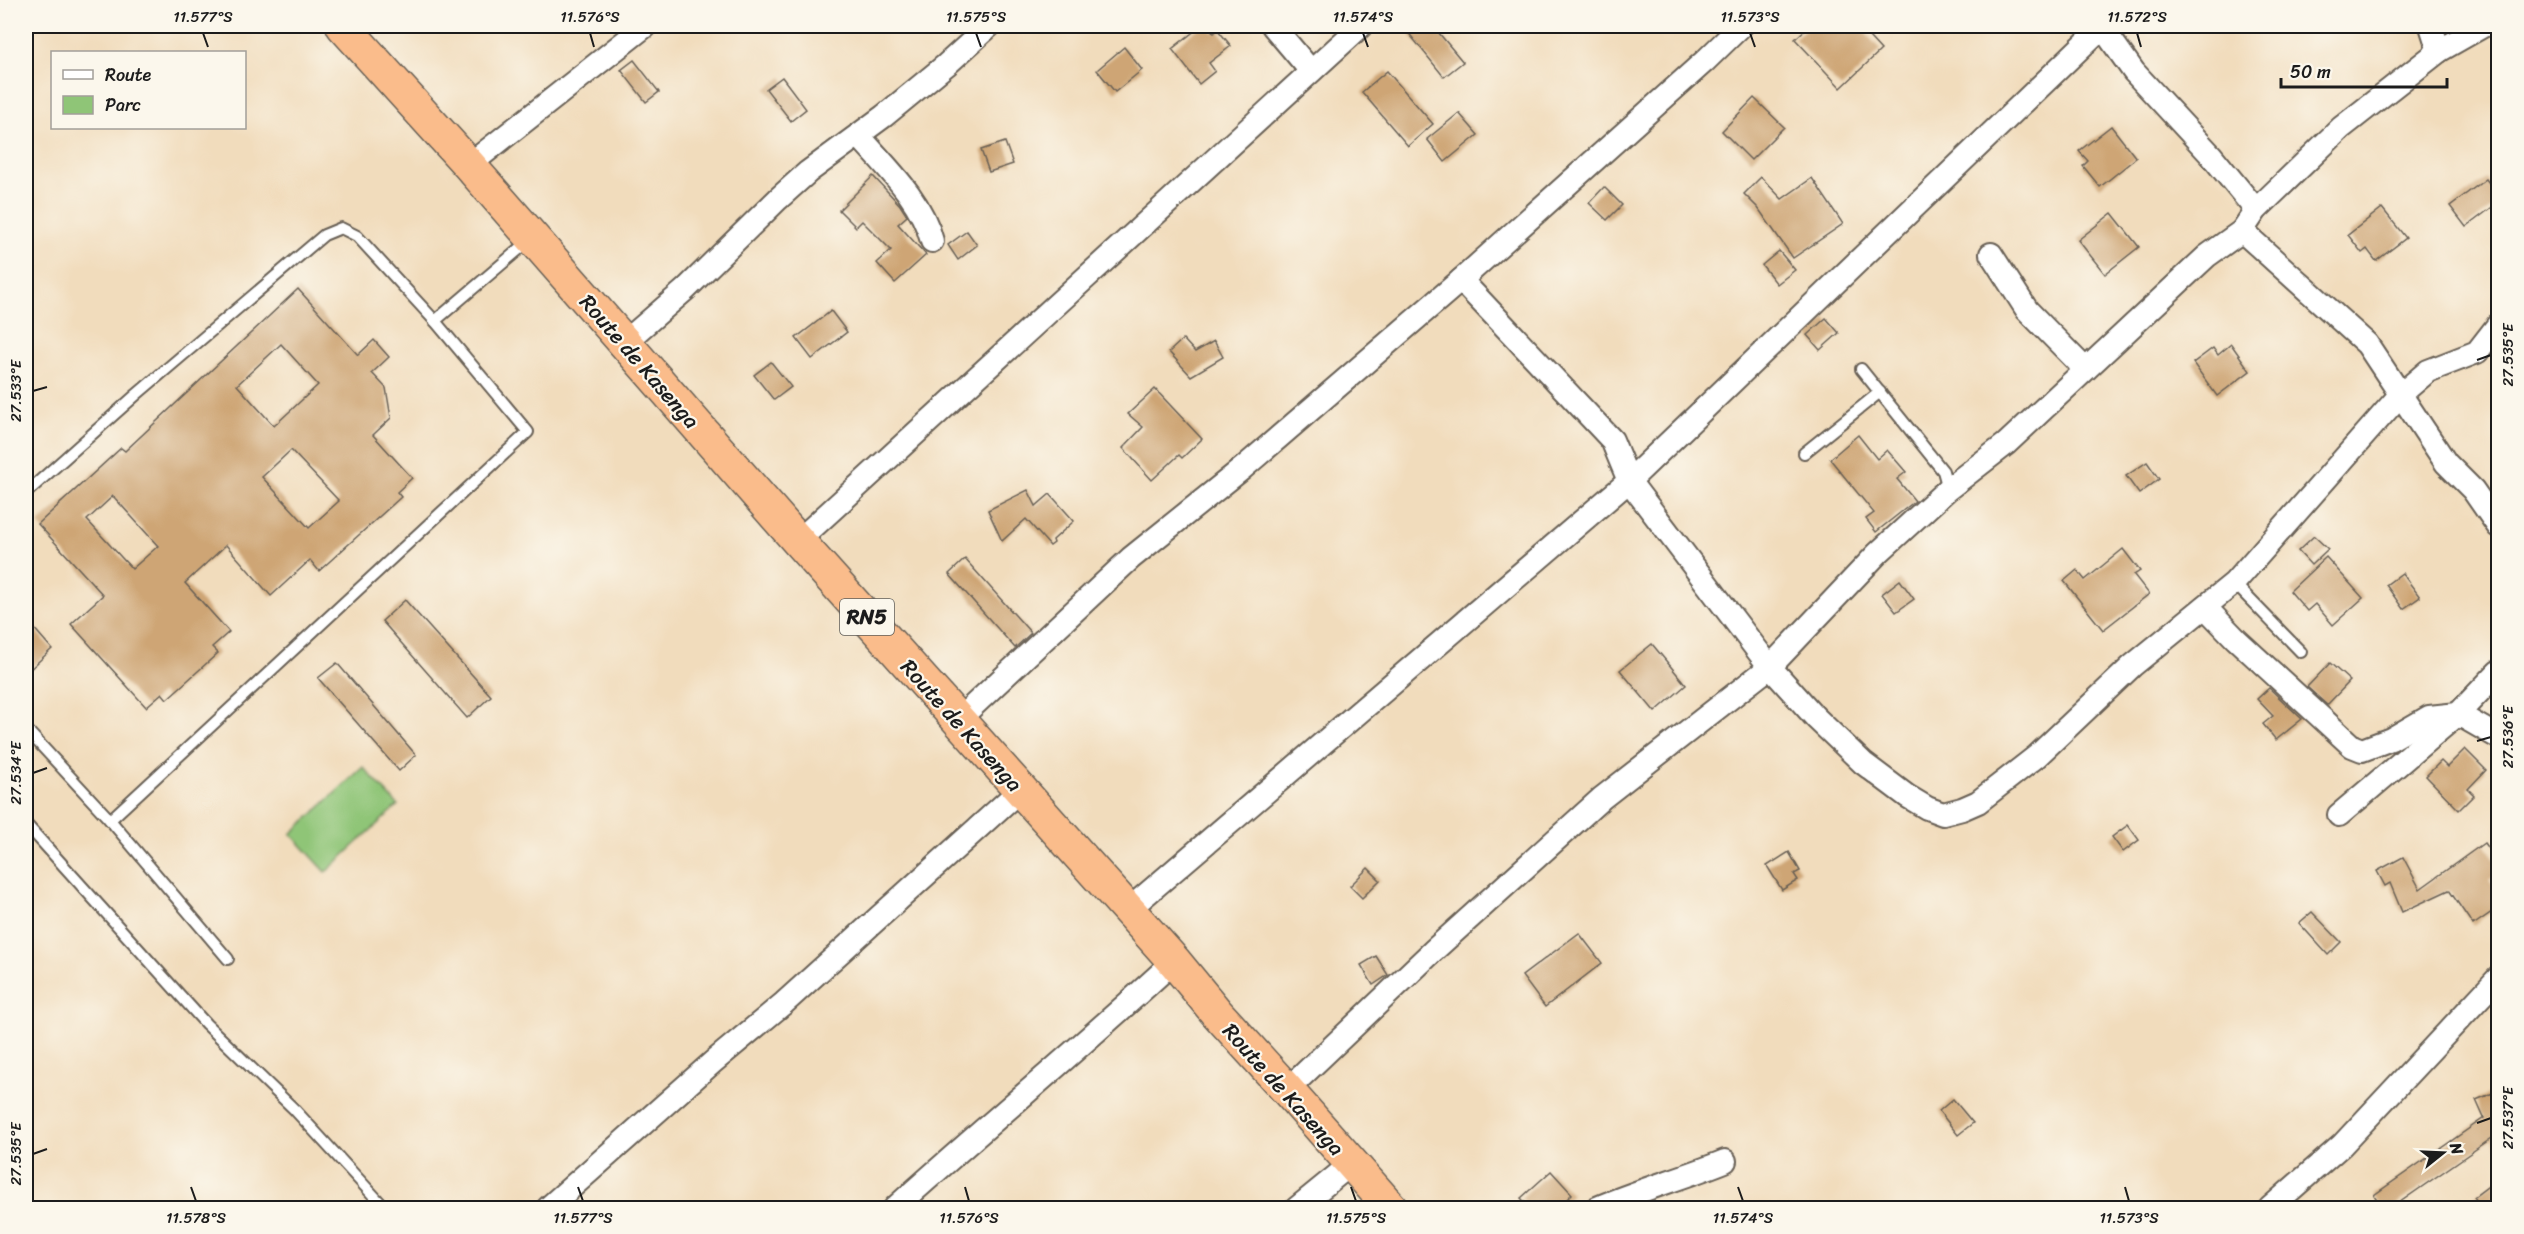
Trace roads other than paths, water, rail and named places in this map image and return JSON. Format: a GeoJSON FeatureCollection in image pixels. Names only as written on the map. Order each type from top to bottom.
{"type":"FeatureCollection","features":[{"type":"Feature","properties":{"kind":"highway","name":"Route de Kasenga"},"geometry":{"type":"LineString","coordinates":[[343,26],[469,165],[798,541],[1174,961],[1216,1012],[1391,1209]]}},
{"type":"Feature","properties":{"kind":"street"},"geometry":{"type":"LineString","coordinates":[[469,165],[645,26]]}},
{"type":"Feature","properties":{"kind":"street"},"geometry":{"type":"LineString","coordinates":[[625,342],[686,290],[808,172],[859,136],[946,66],[988,26]]}},
{"type":"Feature","properties":{"kind":"street"},"geometry":{"type":"LineString","coordinates":[[1273,26],[1311,71]]}},
{"type":"Feature","properties":{"kind":"street"},"geometry":{"type":"LineString","coordinates":[[798,541],[1361,26]]}},
{"type":"Feature","properties":{"kind":"street"},"geometry":{"type":"LineString","coordinates":[[958,720],[1131,558],[1243,468],[1461,280],[1742,26]]}},
{"type":"Feature","properties":{"kind":"street"},"geometry":{"type":"LineString","coordinates":[[1128,910],[1629,481],[2103,26],[2134,72],[2211,155],[2256,210]]}},
{"type":"Feature","properties":{"kind":"street"},"geometry":{"type":"LineString","coordinates":[[2431,26],[2439,51]]}},
{"type":"Feature","properties":{"kind":"street"},"geometry":{"type":"LineString","coordinates":[[1287,1090],[1433,951],[1602,798],[1770,668],[1878,554],[1948,489],[2006,444],[2207,256],[2242,231],[2256,210],[2341,128],[2439,51],[2483,26]]}},
{"type":"Feature","properties":{"kind":"street"},"geometry":{"type":"LineString","coordinates":[[859,136],[906,190],[928,228],[932,242]]}},
{"type":"Feature","properties":{"kind":"street"},"geometry":{"type":"LineString","coordinates":[[2242,231],[2367,344],[2446,463],[2473,490],[2499,526]]}},
{"type":"Feature","properties":{"kind":"street"},"geometry":{"type":"LineString","coordinates":[[1991,254],[2027,310],[2085,369]]}},
{"type":"Feature","properties":{"kind":"street"},"geometry":{"type":"LineString","coordinates":[[1461,280],[1611,440],[1629,481],[1770,668],[1816,718],[1863,763],[1907,796],[1943,814],[1978,802],[2037,756],[2132,666],[2234,583],[2400,395],[2428,371],[2477,352],[2499,325]]}},
{"type":"Feature","properties":{"kind":"street"},"geometry":{"type":"LineString","coordinates":[[2205,607],[2236,639],[2358,749],[2362,750],[2391,739],[2429,717],[2458,714],[2499,737]]}},
{"type":"Feature","properties":{"kind":"street"},"geometry":{"type":"LineString","coordinates":[[2339,816],[2458,714],[2499,672]]}},
{"type":"Feature","properties":{"kind":"street"},"geometry":{"type":"LineString","coordinates":[[548,1209],[713,1062],[784,1003],[1020,790]]}},
{"type":"Feature","properties":{"kind":"street"},"geometry":{"type":"LineString","coordinates":[[895,1209],[1036,1082],[1113,1018],[1174,961]]}},
{"type":"Feature","properties":{"kind":"street"},"geometry":{"type":"LineString","coordinates":[[2270,1209],[2342,1145],[2499,978]]}},
{"type":"Feature","properties":{"kind":"street"},"geometry":{"type":"LineString","coordinates":[[1597,1209],[1630,1194],[1665,1185],[1725,1161]]}},
{"type":"Feature","properties":{"kind":"street"},"geometry":{"type":"LineString","coordinates":[[1297,1209],[1351,1164]]}},
{"type":"Feature","properties":{"kind":"lane"},"geometry":{"type":"LineString","coordinates":[[26,493],[136,395],[324,235],[341,228],[357,236],[435,321],[528,432],[110,820]]}},
{"type":"Feature","properties":{"kind":"lane"},"geometry":{"type":"LineString","coordinates":[[435,321],[533,238]]}},
{"type":"Feature","properties":{"kind":"lane"},"geometry":{"type":"LineString","coordinates":[[1862,369],[1943,471],[1948,489]]}},
{"type":"Feature","properties":{"kind":"lane"},"geometry":{"type":"LineString","coordinates":[[1804,453],[1880,392]]}},
{"type":"Feature","properties":{"kind":"lane"},"geometry":{"type":"LineString","coordinates":[[2234,583],[2301,652]]}},
{"type":"Feature","properties":{"kind":"lane"},"geometry":{"type":"LineString","coordinates":[[26,729],[110,820],[228,958]]}},
{"type":"Feature","properties":{"kind":"lane"},"geometry":{"type":"LineString","coordinates":[[26,824],[206,1024],[295,1110],[385,1209]]}}]}
